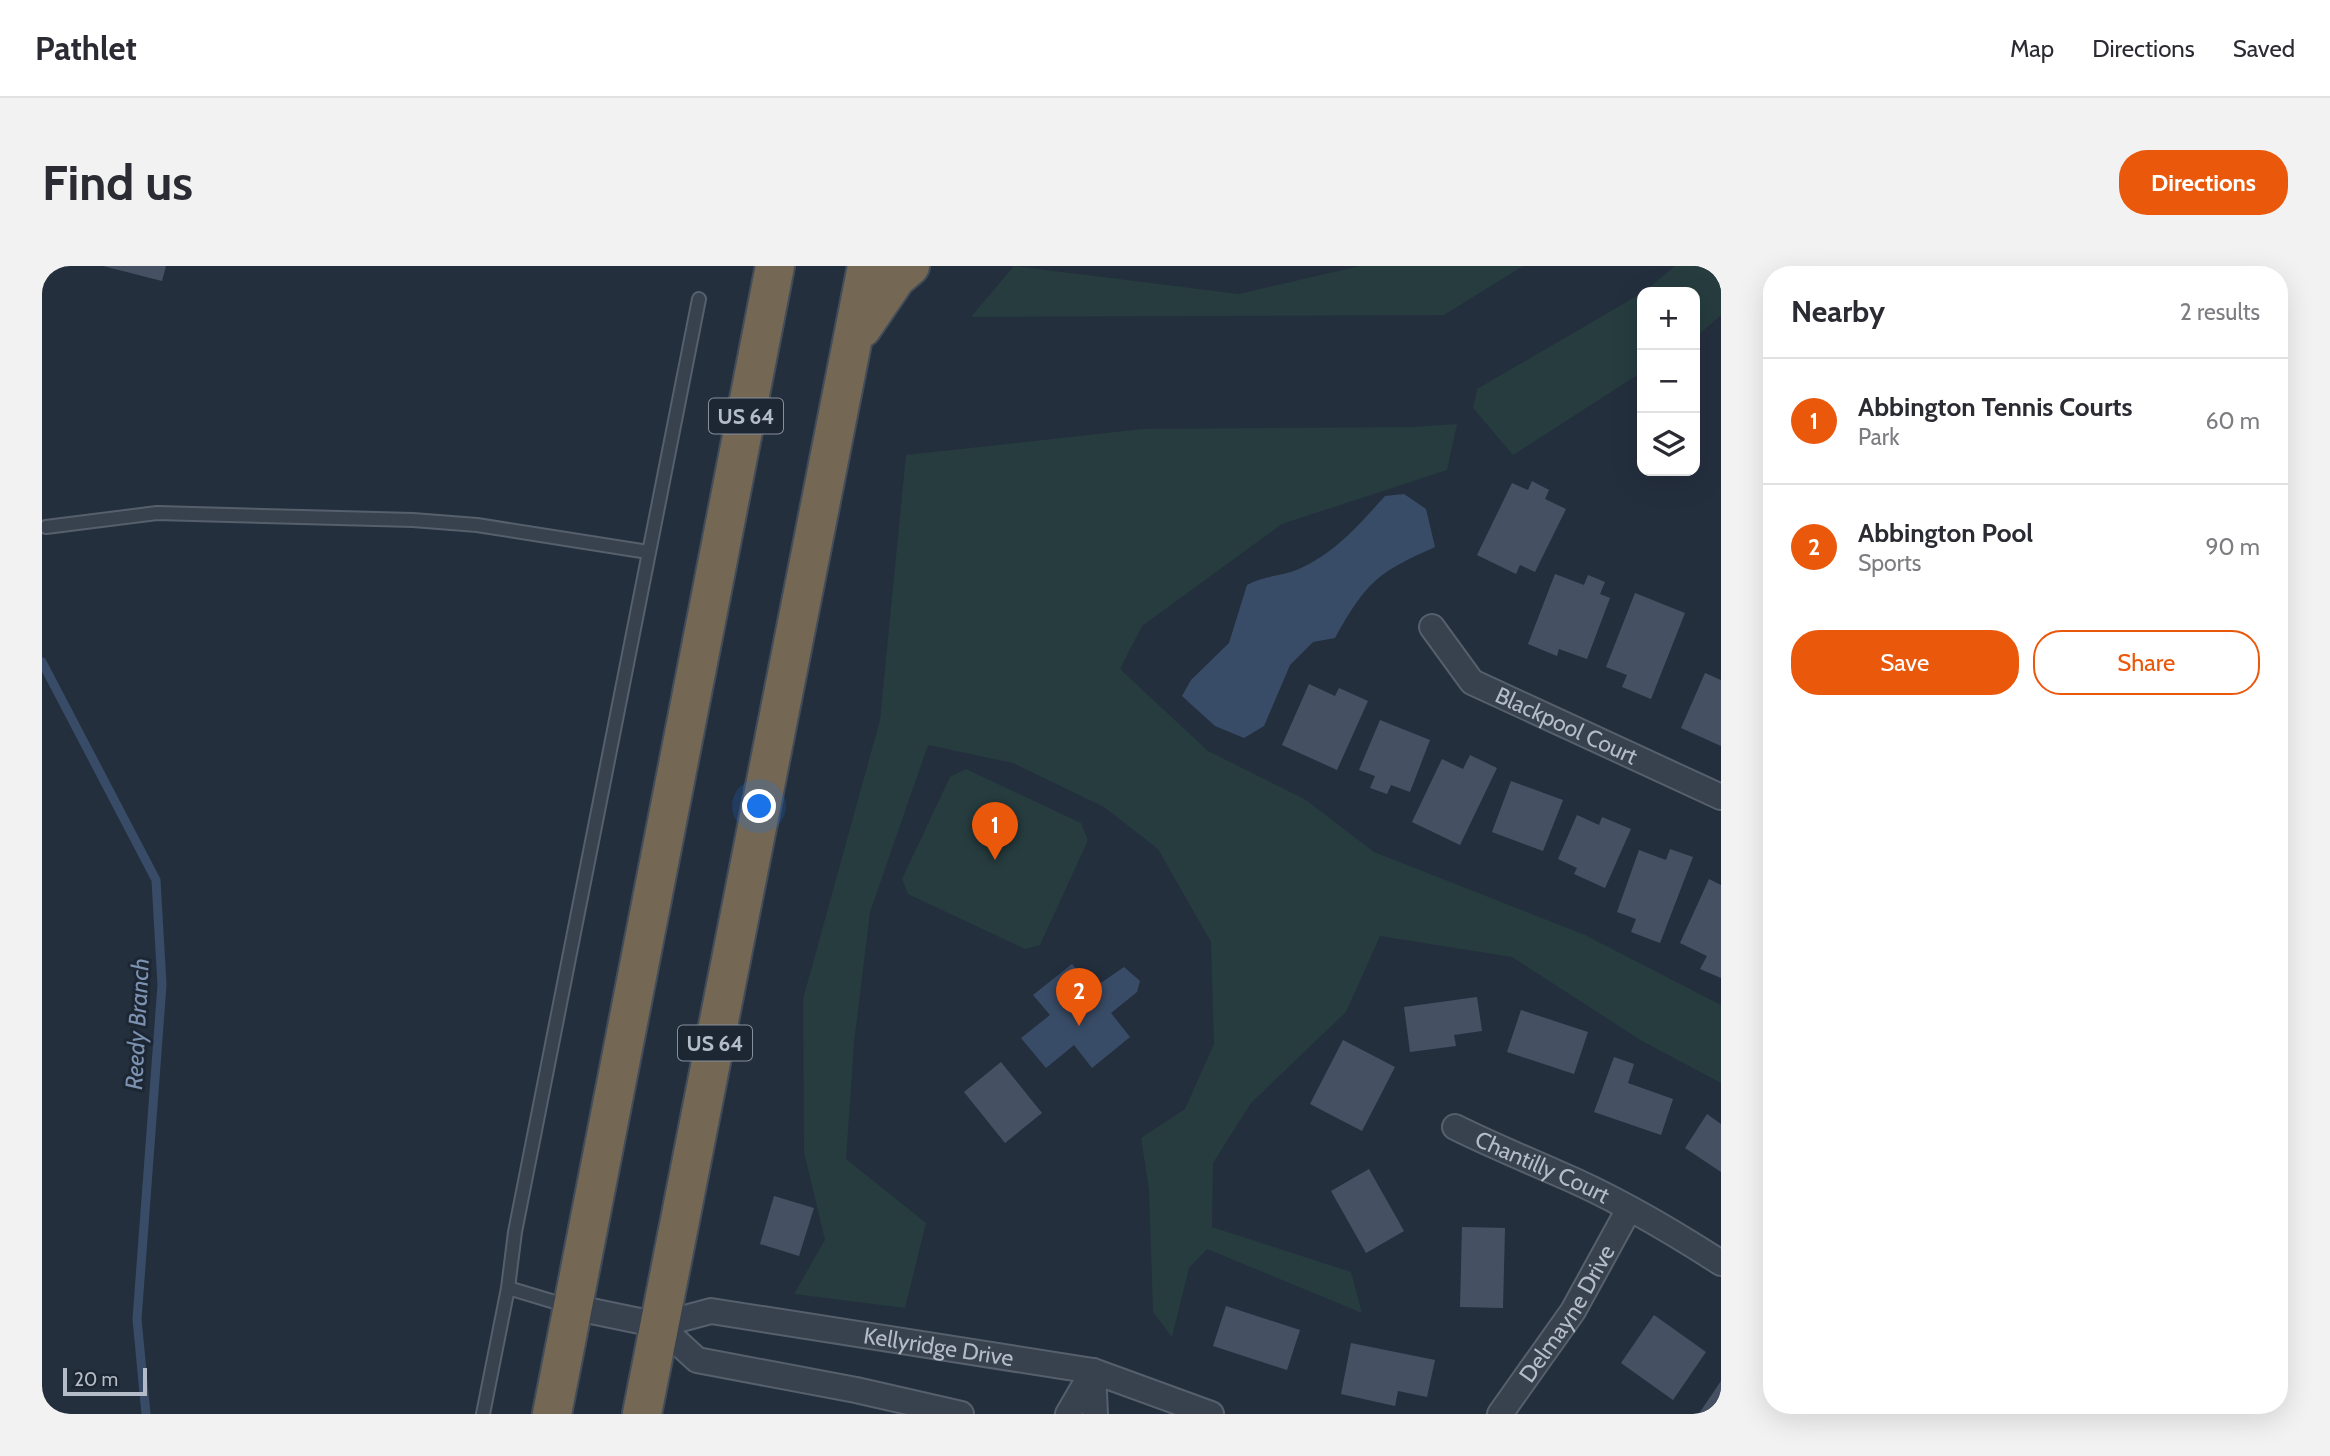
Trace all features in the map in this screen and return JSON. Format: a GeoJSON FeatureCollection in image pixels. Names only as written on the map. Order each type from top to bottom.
{"type":"FeatureCollection","features":[{"type":"Feature","properties":{"kind":"highway","name":"US 64"},"geometry":{"type":"LineString","coordinates":[[552,1414],[775,266]]}},
{"type":"Feature","properties":{"kind":"highway","name":"US 64"},"geometry":{"type":"LineString","coordinates":[[642,1414],[867,266]]}},
{"type":"Feature","properties":{"kind":"highway"},"geometry":{"type":"LineString","coordinates":[[853,341],[896,278],[910,266]]}},
{"type":"Feature","properties":{"kind":"street","name":"Blackpool Court"},"geometry":{"type":"LineString","coordinates":[[1432,627],[1472,682],[1721,797]]}},
{"type":"Feature","properties":{"kind":"street","name":"Chantilly Court"},"geometry":{"type":"LineString","coordinates":[[1455,1127],[1629,1209],[1721,1263]]}},
{"type":"Feature","properties":{"kind":"street","name":"Delmayne Drive"},"geometry":{"type":"LineString","coordinates":[[1500,1414],[1573,1311],[1629,1209]]}},
{"type":"Feature","properties":{"kind":"street","name":"Kellyridge Drive"},"geometry":{"type":"LineString","coordinates":[[572,1307],[659,1325],[711,1311],[1093,1371],[1211,1414]]}},
{"type":"Feature","properties":{"kind":"street"},"geometry":{"type":"LineString","coordinates":[[659,1325],[697,1360],[961,1414]]}},
{"type":"Feature","properties":{"kind":"street"},"geometry":{"type":"LineString","coordinates":[[1068,1414],[1093,1371]]}},
{"type":"Feature","properties":{"kind":"street"},"geometry":{"type":"LineString","coordinates":[[1093,1371],[1095,1414]]}},
{"type":"Feature","properties":{"kind":"lane"},"geometry":{"type":"LineString","coordinates":[[483,1414],[508,1288],[515,1232],[699,299]]}},
{"type":"Feature","properties":{"kind":"lane"},"geometry":{"type":"LineString","coordinates":[[46,527],[157,513],[413,520],[477,526],[648,552]]}},
{"type":"Feature","properties":{"kind":"lane"},"geometry":{"type":"LineString","coordinates":[[508,1288],[572,1307]]}},
{"type":"Feature","properties":{"kind":"green space"},"geometry":{"type":"Polygon","coordinates":[[[1014,266],[1239,294],[1360,266],[1523,266],[1444,315],[971,317],[1014,266]]]}},
{"type":"Feature","properties":{"kind":"green space"},"geometry":{"type":"Polygon","coordinates":[[[1675,266],[1721,266],[1721,315],[1700,334],[1700,287],[1650,287],[1675,266]]]}},
{"type":"Feature","properties":{"kind":"green space"},"geometry":{"type":"Polygon","coordinates":[[[1637,296],[1637,375],[1513,455],[1473,408],[1477,389],[1637,296]]]}},
{"type":"Feature","properties":{"kind":"green space"},"geometry":{"type":"Polygon","coordinates":[[[1457,424],[1447,470],[1282,524],[1142,626],[1120,669],[1208,751],[1306,800],[1374,852],[1585,935],[1721,1005],[1721,1083],[1642,1041],[1512,957],[1380,936],[1346,1012],[1251,1103],[1213,1163],[1212,1227],[1351,1272],[1362,1313],[1207,1249],[1189,1268],[1172,1337],[1153,1312],[1149,1189],[1141,1138],[1185,1109],[1214,1044],[1211,942],[1158,849],[1104,807],[1013,763],[928,745],[870,912],[854,1043],[846,1159],[926,1223],[905,1308],[794,1294],[825,1240],[804,1152],[803,999],[880,720],[906,455],[1142,429],[1413,427],[1457,424]]]}},
{"type":"Feature","properties":{"kind":"green space"},"geometry":{"type":"Polygon","coordinates":[[[966,769],[1081,823],[1088,840],[1040,945],[1025,949],[908,894],[902,879],[950,777],[966,769]]]}},
{"type":"Feature","properties":{"kind":"water"},"geometry":{"type":"Polygon","coordinates":[[[1404,494],[1426,509],[1435,547],[1386,573],[1355,604],[1335,638],[1313,642],[1290,665],[1264,726],[1244,738],[1215,726],[1182,696],[1191,680],[1229,643],[1247,585],[1260,579],[1292,572],[1312,562],[1346,537],[1385,496],[1404,494]]]}},
{"type":"Feature","properties":{"kind":"water"},"geometry":{"type":"Polygon","coordinates":[[[1072,964],[1092,989],[1124,967],[1140,981],[1137,992],[1111,1013],[1130,1037],[1092,1068],[1074,1045],[1046,1068],[1021,1038],[1050,1015],[1033,995],[1072,964]]]}},
{"type":"Feature","properties":{"kind":"building"},"geometry":{"type":"Polygon","coordinates":[[[103,266],[166,266],[162,281],[103,266]]]}},
{"type":"Feature","properties":{"kind":"building"},"geometry":{"type":"Polygon","coordinates":[[[1532,481],[1549,490],[1545,499],[1566,509],[1535,572],[1520,565],[1516,574],[1477,555],[1512,483],[1528,490],[1532,481]]]}},
{"type":"Feature","properties":{"kind":"building"},"geometry":{"type":"Polygon","coordinates":[[[1555,574],[1584,585],[1588,575],[1605,582],[1600,594],[1610,598],[1587,659],[1559,649],[1557,656],[1528,644],[1555,574]]]}},
{"type":"Feature","properties":{"kind":"building"},"geometry":{"type":"Polygon","coordinates":[[[1635,593],[1685,613],[1651,699],[1622,687],[1627,675],[1606,667],[1635,593]]]}},
{"type":"Feature","properties":{"kind":"building"},"geometry":{"type":"Polygon","coordinates":[[[1705,673],[1721,680],[1721,746],[1681,728],[1705,673]]]}},
{"type":"Feature","properties":{"kind":"building"},"geometry":{"type":"Polygon","coordinates":[[[1309,684],[1335,696],[1339,688],[1368,701],[1337,770],[1282,745],[1309,684]]]}},
{"type":"Feature","properties":{"kind":"building"},"geometry":{"type":"Polygon","coordinates":[[[1380,720],[1430,740],[1410,792],[1391,785],[1387,794],[1370,788],[1375,776],[1359,770],[1380,720]]]}},
{"type":"Feature","properties":{"kind":"building"},"geometry":{"type":"Polygon","coordinates":[[[1470,755],[1497,768],[1460,845],[1412,822],[1442,759],[1463,769],[1470,755]]]}},
{"type":"Feature","properties":{"kind":"building"},"geometry":{"type":"Polygon","coordinates":[[[1511,781],[1563,800],[1543,851],[1492,832],[1511,781]]]}},
{"type":"Feature","properties":{"kind":"building"},"geometry":{"type":"Polygon","coordinates":[[[1577,815],[1599,825],[1602,817],[1631,829],[1605,888],[1574,874],[1577,868],[1558,859],[1577,815]]]}},
{"type":"Feature","properties":{"kind":"building"},"geometry":{"type":"Polygon","coordinates":[[[1670,849],[1693,857],[1660,943],[1631,932],[1636,919],[1617,912],[1639,850],[1666,860],[1670,849]]]}},
{"type":"Feature","properties":{"kind":"building"},"geometry":{"type":"Polygon","coordinates":[[[1709,879],[1721,885],[1721,978],[1700,969],[1707,956],[1680,943],[1709,879]]]}},
{"type":"Feature","properties":{"kind":"building"},"geometry":{"type":"Polygon","coordinates":[[[1477,997],[1482,1031],[1454,1035],[1456,1046],[1410,1052],[1404,1007],[1477,997]]]}},
{"type":"Feature","properties":{"kind":"building"},"geometry":{"type":"Polygon","coordinates":[[[1521,1010],[1588,1032],[1574,1074],[1507,1052],[1521,1010]]]}},
{"type":"Feature","properties":{"kind":"building"},"geometry":{"type":"Polygon","coordinates":[[[1343,1040],[1395,1067],[1362,1131],[1310,1104],[1343,1040]]]}},
{"type":"Feature","properties":{"kind":"building"},"geometry":{"type":"Polygon","coordinates":[[[1614,1057],[1634,1064],[1628,1083],[1673,1099],[1661,1135],[1594,1112],[1614,1057]]]}},
{"type":"Feature","properties":{"kind":"building"},"geometry":{"type":"Polygon","coordinates":[[[1001,1062],[1042,1113],[1005,1143],[964,1092],[1001,1062]]]}},
{"type":"Feature","properties":{"kind":"building"},"geometry":{"type":"Polygon","coordinates":[[[1707,1114],[1721,1124],[1721,1172],[1685,1148],[1707,1114]]]}},
{"type":"Feature","properties":{"kind":"building"},"geometry":{"type":"Polygon","coordinates":[[[1369,1169],[1404,1231],[1366,1253],[1331,1191],[1369,1169]]]}},
{"type":"Feature","properties":{"kind":"building"},"geometry":{"type":"Polygon","coordinates":[[[774,1196],[814,1208],[799,1256],[760,1244],[774,1196]]]}},
{"type":"Feature","properties":{"kind":"building"},"geometry":{"type":"Polygon","coordinates":[[[1462,1227],[1505,1228],[1503,1308],[1460,1307],[1462,1227]]]}},
{"type":"Feature","properties":{"kind":"building"},"geometry":{"type":"Polygon","coordinates":[[[1226,1306],[1300,1330],[1287,1370],[1213,1346],[1226,1306]]]}},
{"type":"Feature","properties":{"kind":"building"},"geometry":{"type":"Polygon","coordinates":[[[1654,1315],[1706,1352],[1673,1400],[1621,1363],[1654,1315]]]}},
{"type":"Feature","properties":{"kind":"building"},"geometry":{"type":"Polygon","coordinates":[[[1351,1343],[1435,1360],[1427,1397],[1398,1391],[1395,1406],[1341,1394],[1351,1343]]]}},
{"type":"Feature","properties":{"kind":"building"},"geometry":{"type":"Polygon","coordinates":[[[1721,1381],[1721,1414],[1700,1412],[1721,1381]]]}},
{"type":"Feature","properties":{"kind":"waterway","name":"Reedy Branch"},"geometry":{"type":"LineString","coordinates":[[42,662],[156,880],[162,985],[137,1319],[146,1414]]}},
{"type":"Feature","properties":{"kind":"place","name":"Abbington Tennis Courts"},"geometry":{"type":"Point","coordinates":[995,860]}},
{"type":"Feature","properties":{"kind":"place","name":"Abbington Pool"},"geometry":{"type":"Point","coordinates":[1079,1026]}}]}
